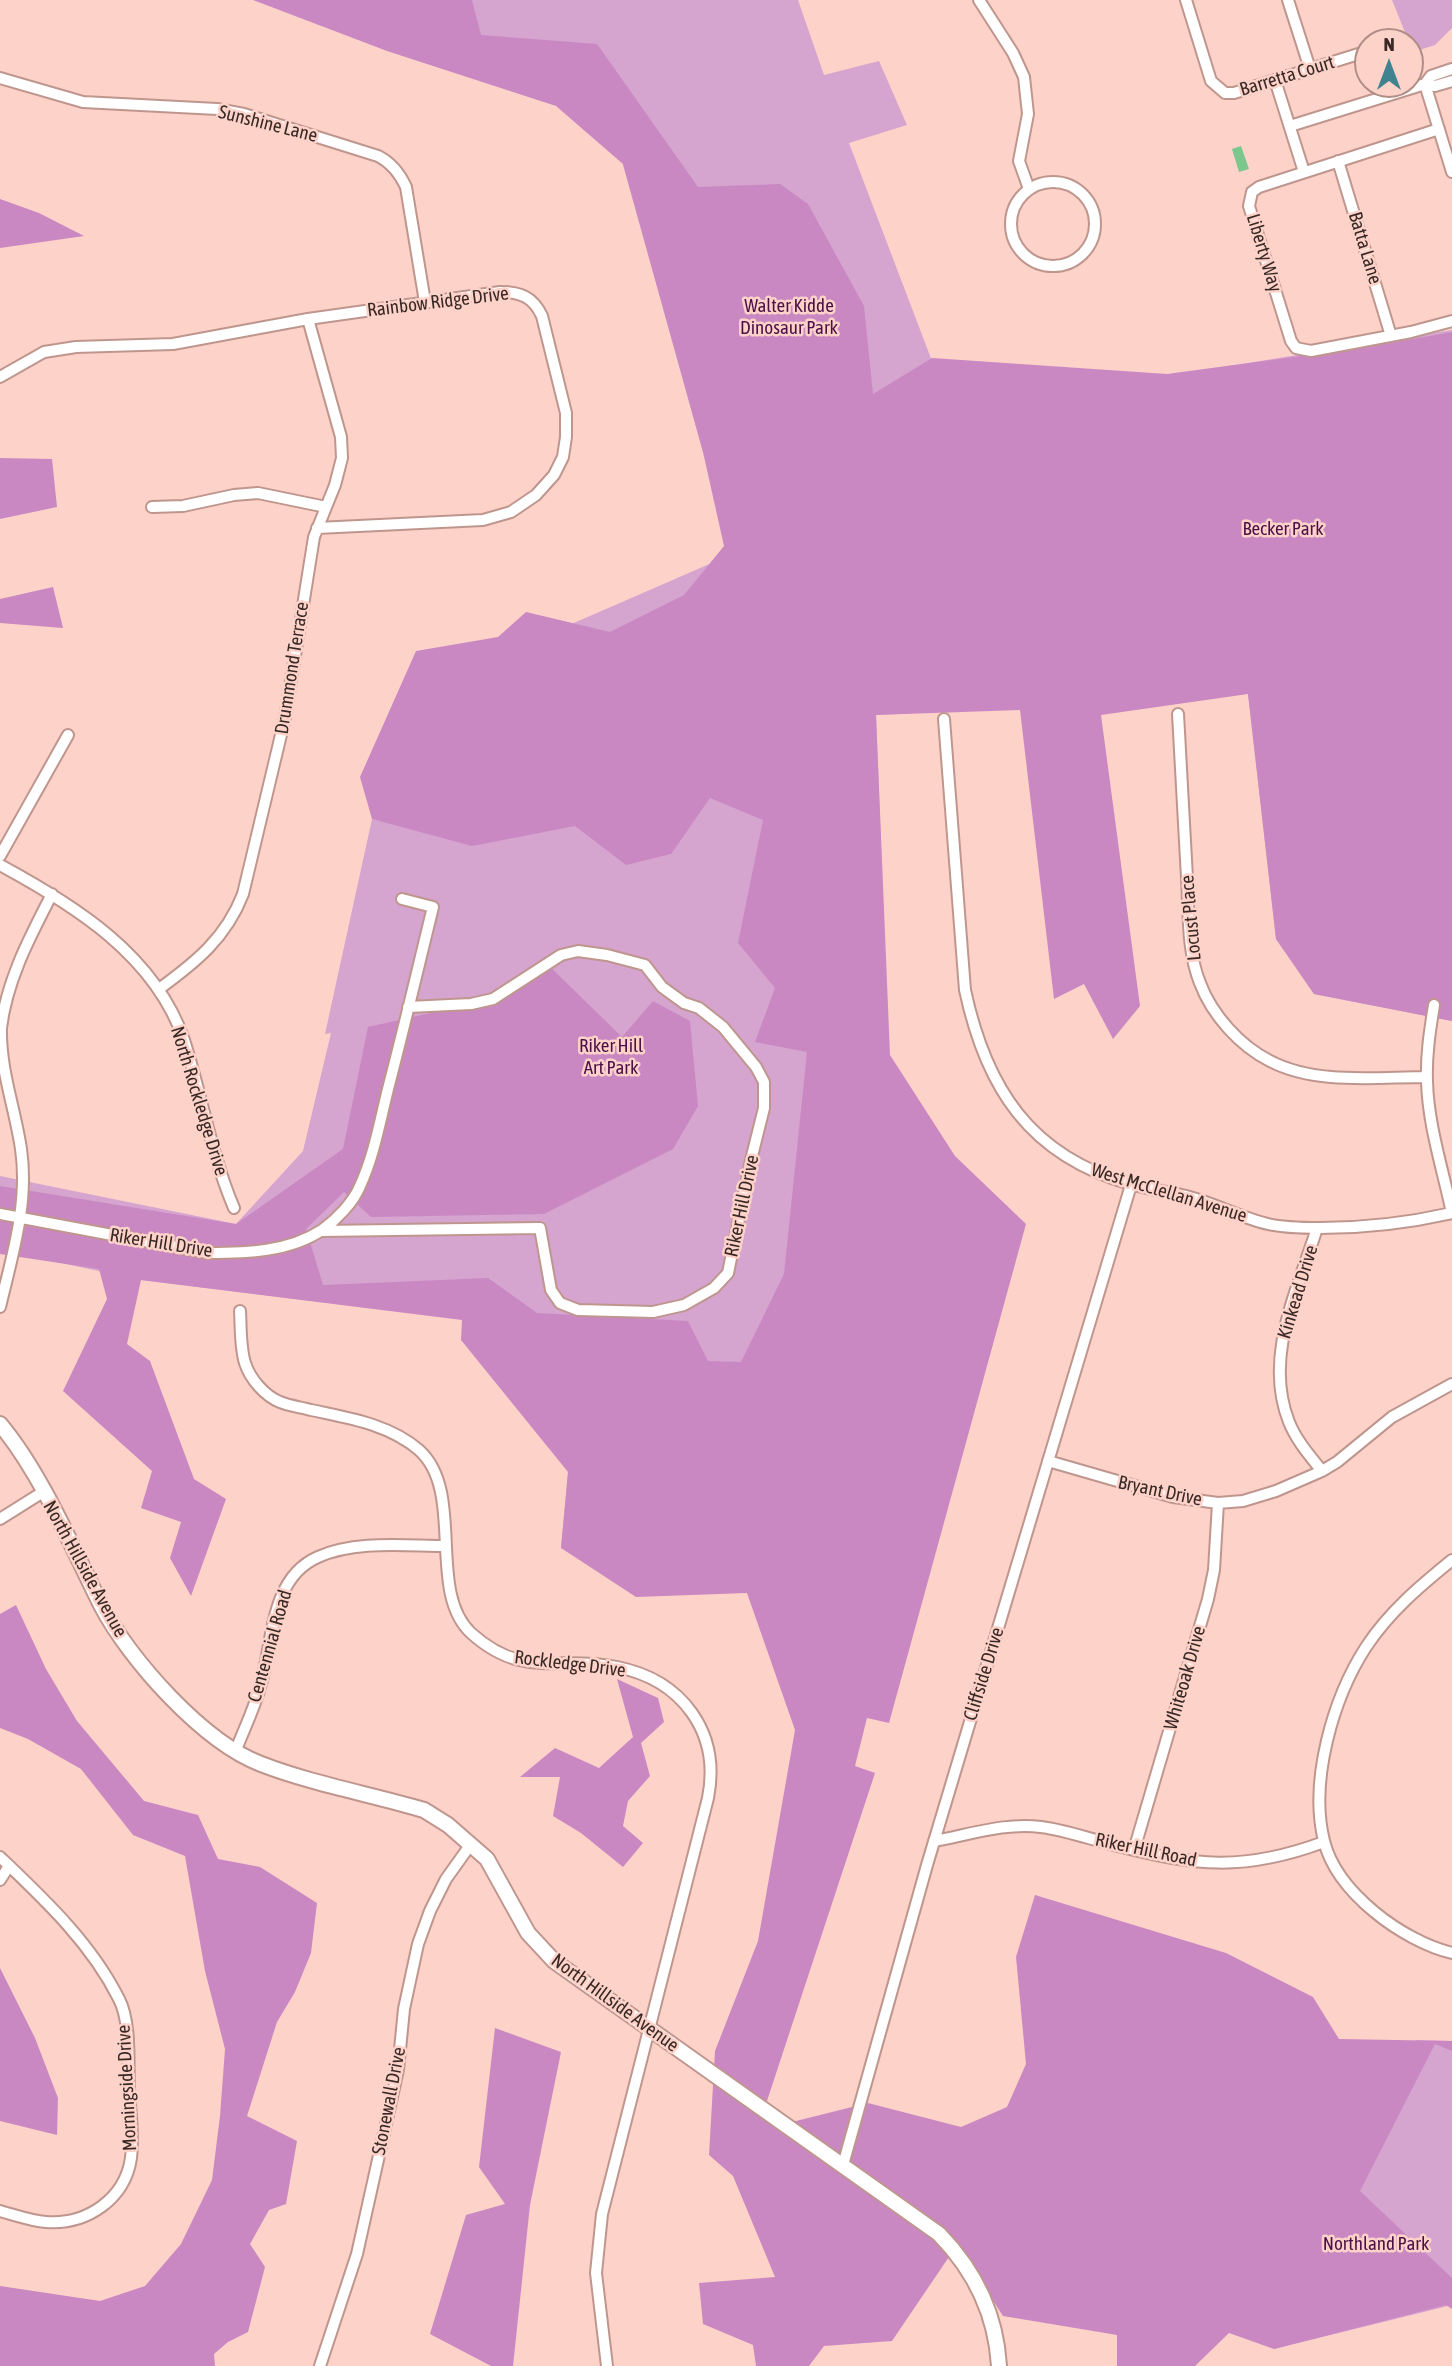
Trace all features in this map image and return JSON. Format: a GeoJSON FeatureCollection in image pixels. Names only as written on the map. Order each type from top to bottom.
{"type":"FeatureCollection","features":[{"type":"Feature","properties":{"kind":"street"},"geometry":{"type":"LineString","coordinates":[[979,0],[1013,53],[1024,77],[1028,114],[1019,161],[1029,189]]}},
{"type":"Feature","properties":{"kind":"street","name":"Barretta Court"},"geometry":{"type":"LineString","coordinates":[[1186,0],[1211,81],[1225,93],[1234,93],[1354,55]]}},
{"type":"Feature","properties":{"kind":"street"},"geometry":{"type":"LineString","coordinates":[[1288,0],[1310,69]]}},
{"type":"Feature","properties":{"kind":"street"},"geometry":{"type":"LineString","coordinates":[[1425,84],[1431,76],[1452,69]]}},
{"type":"Feature","properties":{"kind":"street","name":"Sunshine Lane"},"geometry":{"type":"LineString","coordinates":[[0,78],[83,102],[217,109],[244,114],[386,160],[401,176],[405,187],[425,302]]}},
{"type":"Feature","properties":{"kind":"street"},"geometry":{"type":"LineString","coordinates":[[1275,80],[1304,172]]}},
{"type":"Feature","properties":{"kind":"street"},"geometry":{"type":"LineString","coordinates":[[1290,126],[1425,84],[1435,86],[1452,81]]}},
{"type":"Feature","properties":{"kind":"street"},"geometry":{"type":"LineString","coordinates":[[1425,84],[1452,172]]}},
{"type":"Feature","properties":{"kind":"street","name":"Liberty Way"},"geometry":{"type":"LineString","coordinates":[[1439,129],[1259,187],[1252,192],[1249,206],[1291,341],[1296,348],[1311,351],[1452,321]]}},
{"type":"Feature","properties":{"kind":"street","name":"Batta Lane"},"geometry":{"type":"LineString","coordinates":[[1338,161],[1391,336]]}},
{"type":"Feature","properties":{"kind":"street"},"geometry":{"type":"LineString","coordinates":[[1057,181],[1071,185],[1089,201],[1096,220],[1095,234],[1089,247],[1078,258],[1062,265],[1040,264],[1028,258],[1018,248],[1011,223],[1013,210],[1019,198],[1029,189],[1042,183],[1057,181]]}},
{"type":"Feature","properties":{"kind":"street","name":"Rainbow Ridge Drive"},"geometry":{"type":"LineString","coordinates":[[0,377],[44,352],[76,347],[173,344],[307,319],[425,302],[509,292],[529,297],[542,316],[566,413],[563,457],[554,475],[536,495],[511,512],[483,520],[317,528]]}},
{"type":"Feature","properties":{"kind":"street","name":"Drummond Terrace"},"geometry":{"type":"LineString","coordinates":[[159,989],[203,955],[235,915],[243,894],[285,718],[307,574],[317,528],[335,485],[342,458],[341,437],[307,319]]}},
{"type":"Feature","properties":{"kind":"street"},"geometry":{"type":"LineString","coordinates":[[152,507],[183,506],[234,495],[258,493],[326,507]]}},
{"type":"Feature","properties":{"kind":"street","name":"Locust Place"},"geometry":{"type":"LineString","coordinates":[[1178,714],[1191,939],[1199,982],[1207,999],[1237,1038],[1271,1062],[1310,1074],[1427,1077]]}},
{"type":"Feature","properties":{"kind":"street","name":"West McClellan Avenue"},"geometry":{"type":"LineString","coordinates":[[944,719],[965,990],[973,1027],[996,1082],[1013,1108],[1048,1144],[1085,1168],[1131,1185],[1192,1198],[1265,1223],[1286,1227],[1362,1228],[1408,1223],[1452,1213]]}},
{"type":"Feature","properties":{"kind":"street"},"geometry":{"type":"LineString","coordinates":[[0,856],[68,735]]}},
{"type":"Feature","properties":{"kind":"street","name":"North Rockledge Drive"},"geometry":{"type":"LineString","coordinates":[[0,864],[91,920],[125,950],[159,989],[184,1040],[224,1185],[234,1209]]}},
{"type":"Feature","properties":{"kind":"street"},"geometry":{"type":"LineString","coordinates":[[0,1307],[20,1219],[23,1183],[21,1149],[0,1058],[1,1029],[12,978],[52,894]]}},
{"type":"Feature","properties":{"kind":"street","name":"Riker Hill Drive"},"geometry":{"type":"LineString","coordinates":[[0,1214],[208,1254],[284,1247],[320,1231],[338,1216],[359,1189],[372,1154],[433,907],[402,899]]}},
{"type":"Feature","properties":{"kind":"street","name":"Riker Hill Drive"},"geometry":{"type":"LineString","coordinates":[[320,1231],[540,1228],[551,1290],[559,1303],[578,1310],[653,1312],[674,1308],[714,1288],[728,1273],[764,1108],[764,1082],[723,1027],[699,1008],[684,1003],[662,987],[645,965],[578,951],[561,955],[546,963],[493,999],[471,1004],[408,1007]]}},
{"type":"Feature","properties":{"kind":"street"},"geometry":{"type":"LineString","coordinates":[[1434,1005],[1427,1077],[1430,1108],[1452,1213]]}},
{"type":"Feature","properties":{"kind":"street","name":"Cliffside Drive"},"geometry":{"type":"LineString","coordinates":[[843,2165],[934,1841],[1131,1185]]}},
{"type":"Feature","properties":{"kind":"street","name":"Kinkead Drive"},"geometry":{"type":"LineString","coordinates":[[1317,1228],[1282,1338],[1279,1384],[1289,1423],[1322,1471]]}},
{"type":"Feature","properties":{"kind":"street","name":"Rockledge Drive"},"geometry":{"type":"LineString","coordinates":[[240,1311],[246,1365],[253,1380],[265,1392],[280,1402],[365,1422],[393,1432],[421,1451],[431,1464],[438,1482],[452,1600],[458,1619],[496,1652],[529,1662],[615,1666],[642,1674],[679,1697],[693,1714],[703,1733],[711,1765],[708,1798],[602,2214],[596,2273],[607,2366]]}},
{"type":"Feature","properties":{"kind":"street","name":"Bryant Drive"},"geometry":{"type":"LineString","coordinates":[[1048,1461],[1162,1494],[1218,1503],[1242,1501],[1276,1491],[1322,1471],[1392,1417],[1452,1384]]}},
{"type":"Feature","properties":{"kind":"street","name":"North Hillside Avenue"},"geometry":{"type":"LineString","coordinates":[[0,1424],[12,1439],[43,1492],[107,1618],[137,1660],[201,1726],[258,1763],[424,1810],[448,1825],[487,1859],[528,1933],[554,1961],[939,2234],[964,2263],[979,2288],[995,2333],[999,2366]]}},
{"type":"Feature","properties":{"kind":"street"},"geometry":{"type":"LineString","coordinates":[[0,1519],[43,1492]]}},
{"type":"Feature","properties":{"kind":"street","name":"Whiteoak Drive"},"geometry":{"type":"LineString","coordinates":[[1134,1850],[1209,1599],[1214,1570],[1218,1503]]}},
{"type":"Feature","properties":{"kind":"street","name":"Centennial Road"},"geometry":{"type":"LineString","coordinates":[[236,1750],[261,1685],[278,1607],[289,1580],[303,1565],[319,1556],[361,1547],[446,1546]]}},
{"type":"Feature","properties":{"kind":"street"},"geometry":{"type":"LineString","coordinates":[[1452,1560],[1397,1608],[1366,1646],[1352,1671],[1331,1726],[1324,1754],[1321,1813],[1324,1842],[1348,1884],[1374,1912],[1405,1935],[1452,1953]]}},
{"type":"Feature","properties":{"kind":"street","name":"Riker Hill Road"},"geometry":{"type":"LineString","coordinates":[[934,1841],[1000,1829],[1035,1826],[1159,1857],[1226,1864],[1291,1854],[1324,1842]]}},
{"type":"Feature","properties":{"kind":"street","name":"Stonewall Drive"},"geometry":{"type":"LineString","coordinates":[[320,2366],[357,2254],[398,2070],[404,2008],[418,1944],[446,1879],[471,1844]]}},
{"type":"Feature","properties":{"kind":"street","name":"Morningside Drive"},"geometry":{"type":"LineString","coordinates":[[0,1857],[58,1912],[101,1968],[121,2002],[127,2035],[131,2148],[130,2164],[121,2186],[105,2204],[85,2217],[46,2222],[0,2211]]}},
{"type":"Feature","properties":{"kind":"street"},"geometry":{"type":"LineString","coordinates":[[0,1880],[9,1866]]}},
{"type":"Feature","properties":{"kind":"green space"},"geometry":{"type":"Polygon","coordinates":[[[253,0],[472,0],[481,35],[597,44],[698,187],[780,184],[808,204],[864,306],[873,394],[932,358],[1167,374],[1368,347],[1452,332],[1452,1021],[1314,994],[1276,939],[1248,694],[1101,715],[1140,1006],[1113,1039],[1084,984],[1054,999],[1020,710],[876,715],[890,1055],[955,1156],[1026,1224],[889,1723],[867,1718],[855,1766],[875,1773],[764,2110],[784,2124],[868,2103],[961,2127],[1007,2107],[1026,2064],[1016,1957],[1035,1895],[1226,1953],[1313,1997],[1339,2039],[1452,2041],[1452,2051],[1435,2044],[1360,2191],[1452,2278],[1452,2309],[1446,2305],[1274,2349],[1229,2333],[1195,2366],[1117,2366],[1117,2335],[1003,2316],[957,2245],[892,2341],[824,2346],[809,2366],[756,2366],[753,2345],[703,2324],[699,2283],[775,2277],[733,2176],[709,2155],[715,2051],[758,1941],[795,1730],[747,1593],[636,1597],[561,1548],[568,1472],[461,1340],[462,1320],[141,1280],[127,1344],[150,1361],[194,1479],[226,1499],[191,1596],[170,1558],[181,1522],[141,1508],[152,1471],[63,1391],[107,1299],[99,1269],[0,1254],[0,1186],[236,1224],[343,1149],[368,1027],[493,999],[546,963],[622,1037],[653,1001],[690,1021],[698,1106],[673,1149],[544,1214],[371,1217],[344,1192],[306,1229],[323,1285],[488,1278],[537,1313],[688,1321],[708,1361],[741,1362],[784,1274],[807,1052],[755,1042],[775,988],[738,943],[763,820],[710,798],[671,854],[626,865],[575,826],[472,846],[372,819],[360,777],[416,651],[498,637],[526,612],[610,632],[684,595],[724,546],[703,452],[623,164],[556,106],[387,51],[253,0]]]}},
{"type":"Feature","properties":{"kind":"green space"},"geometry":{"type":"Polygon","coordinates":[[[389,0],[798,0],[824,75],[879,61],[907,125],[849,143],[951,411],[1452,330],[1452,1021],[1314,994],[1276,939],[1248,694],[876,715],[908,1554],[561,1548],[581,1334],[141,1280],[0,1250],[0,1176],[236,1224],[303,1151],[331,1033],[325,1034],[372,819],[382,821],[413,693],[760,542],[703,452],[605,100],[389,0]]]}},
{"type":"Feature","properties":{"kind":"green space"},"geometry":{"type":"Polygon","coordinates":[[[1392,0],[1452,0],[1452,28],[1435,45],[1424,48],[1424,28],[1403,28],[1392,0]]]}},
{"type":"Feature","properties":{"kind":"green space"},"geometry":{"type":"Polygon","coordinates":[[[0,199],[39,213],[84,236],[0,248],[0,199]]]}},
{"type":"Feature","properties":{"kind":"green space"},"geometry":{"type":"Polygon","coordinates":[[[0,458],[52,459],[57,507],[0,519],[0,458]]]}},
{"type":"Feature","properties":{"kind":"green space"},"geometry":{"type":"Polygon","coordinates":[[[53,587],[63,628],[0,623],[0,599],[53,587]]]}},
{"type":"Feature","properties":{"kind":"green space"},"geometry":{"type":"Polygon","coordinates":[[[16,1605],[46,1669],[77,1721],[144,1801],[198,1815],[218,1859],[260,1867],[317,1903],[311,1953],[295,1992],[277,2022],[247,2116],[297,2141],[286,2204],[269,2210],[250,2244],[265,2267],[248,2332],[228,2342],[214,2354],[215,2366],[0,2366],[0,2286],[100,2301],[145,2286],[181,2244],[212,2180],[225,2049],[205,1971],[185,1856],[133,1835],[81,1769],[28,1739],[0,1728],[0,1614],[16,1605]]]}},
{"type":"Feature","properties":{"kind":"green space"},"geometry":{"type":"Polygon","coordinates":[[[617,1679],[658,1698],[664,1722],[641,1743],[650,1776],[628,1801],[623,1826],[643,1843],[623,1867],[581,1833],[553,1816],[560,1777],[520,1777],[555,1748],[599,1768],[633,1737],[617,1679]]]}},
{"type":"Feature","properties":{"kind":"green space"},"geometry":{"type":"Polygon","coordinates":[[[0,1968],[35,2038],[58,2098],[57,2135],[0,2121],[0,1968]]]}},
{"type":"Feature","properties":{"kind":"green space"},"geometry":{"type":"Polygon","coordinates":[[[495,2028],[561,2052],[530,2205],[513,2366],[491,2366],[430,2334],[466,2215],[505,2204],[479,2167],[495,2028]]]}},
{"type":"Feature","properties":{"kind":"green space","name":"Northland Park"},"geometry":{"type":"Polygon","coordinates":[[[1416,2040],[1452,2041],[1452,2305],[1274,2349],[1416,2040]]]}},
{"type":"Feature","properties":{"kind":"shaded area"},"geometry":{"type":"Polygon","coordinates":[[[1241,146],[1249,169],[1239,172],[1232,149],[1241,146]]]}},
{"type":"Feature","properties":{"kind":"park label","name":"Walter Kidde Dinosaur Park"},"geometry":{"type":"Point","coordinates":[789,317]}},
{"type":"Feature","properties":{"kind":"park label","name":"Becker Park"},"geometry":{"type":"Point","coordinates":[1283,529]}},
{"type":"Feature","properties":{"kind":"park label","name":"Riker Hill Art Park"},"geometry":{"type":"Point","coordinates":[611,1057]}}]}
